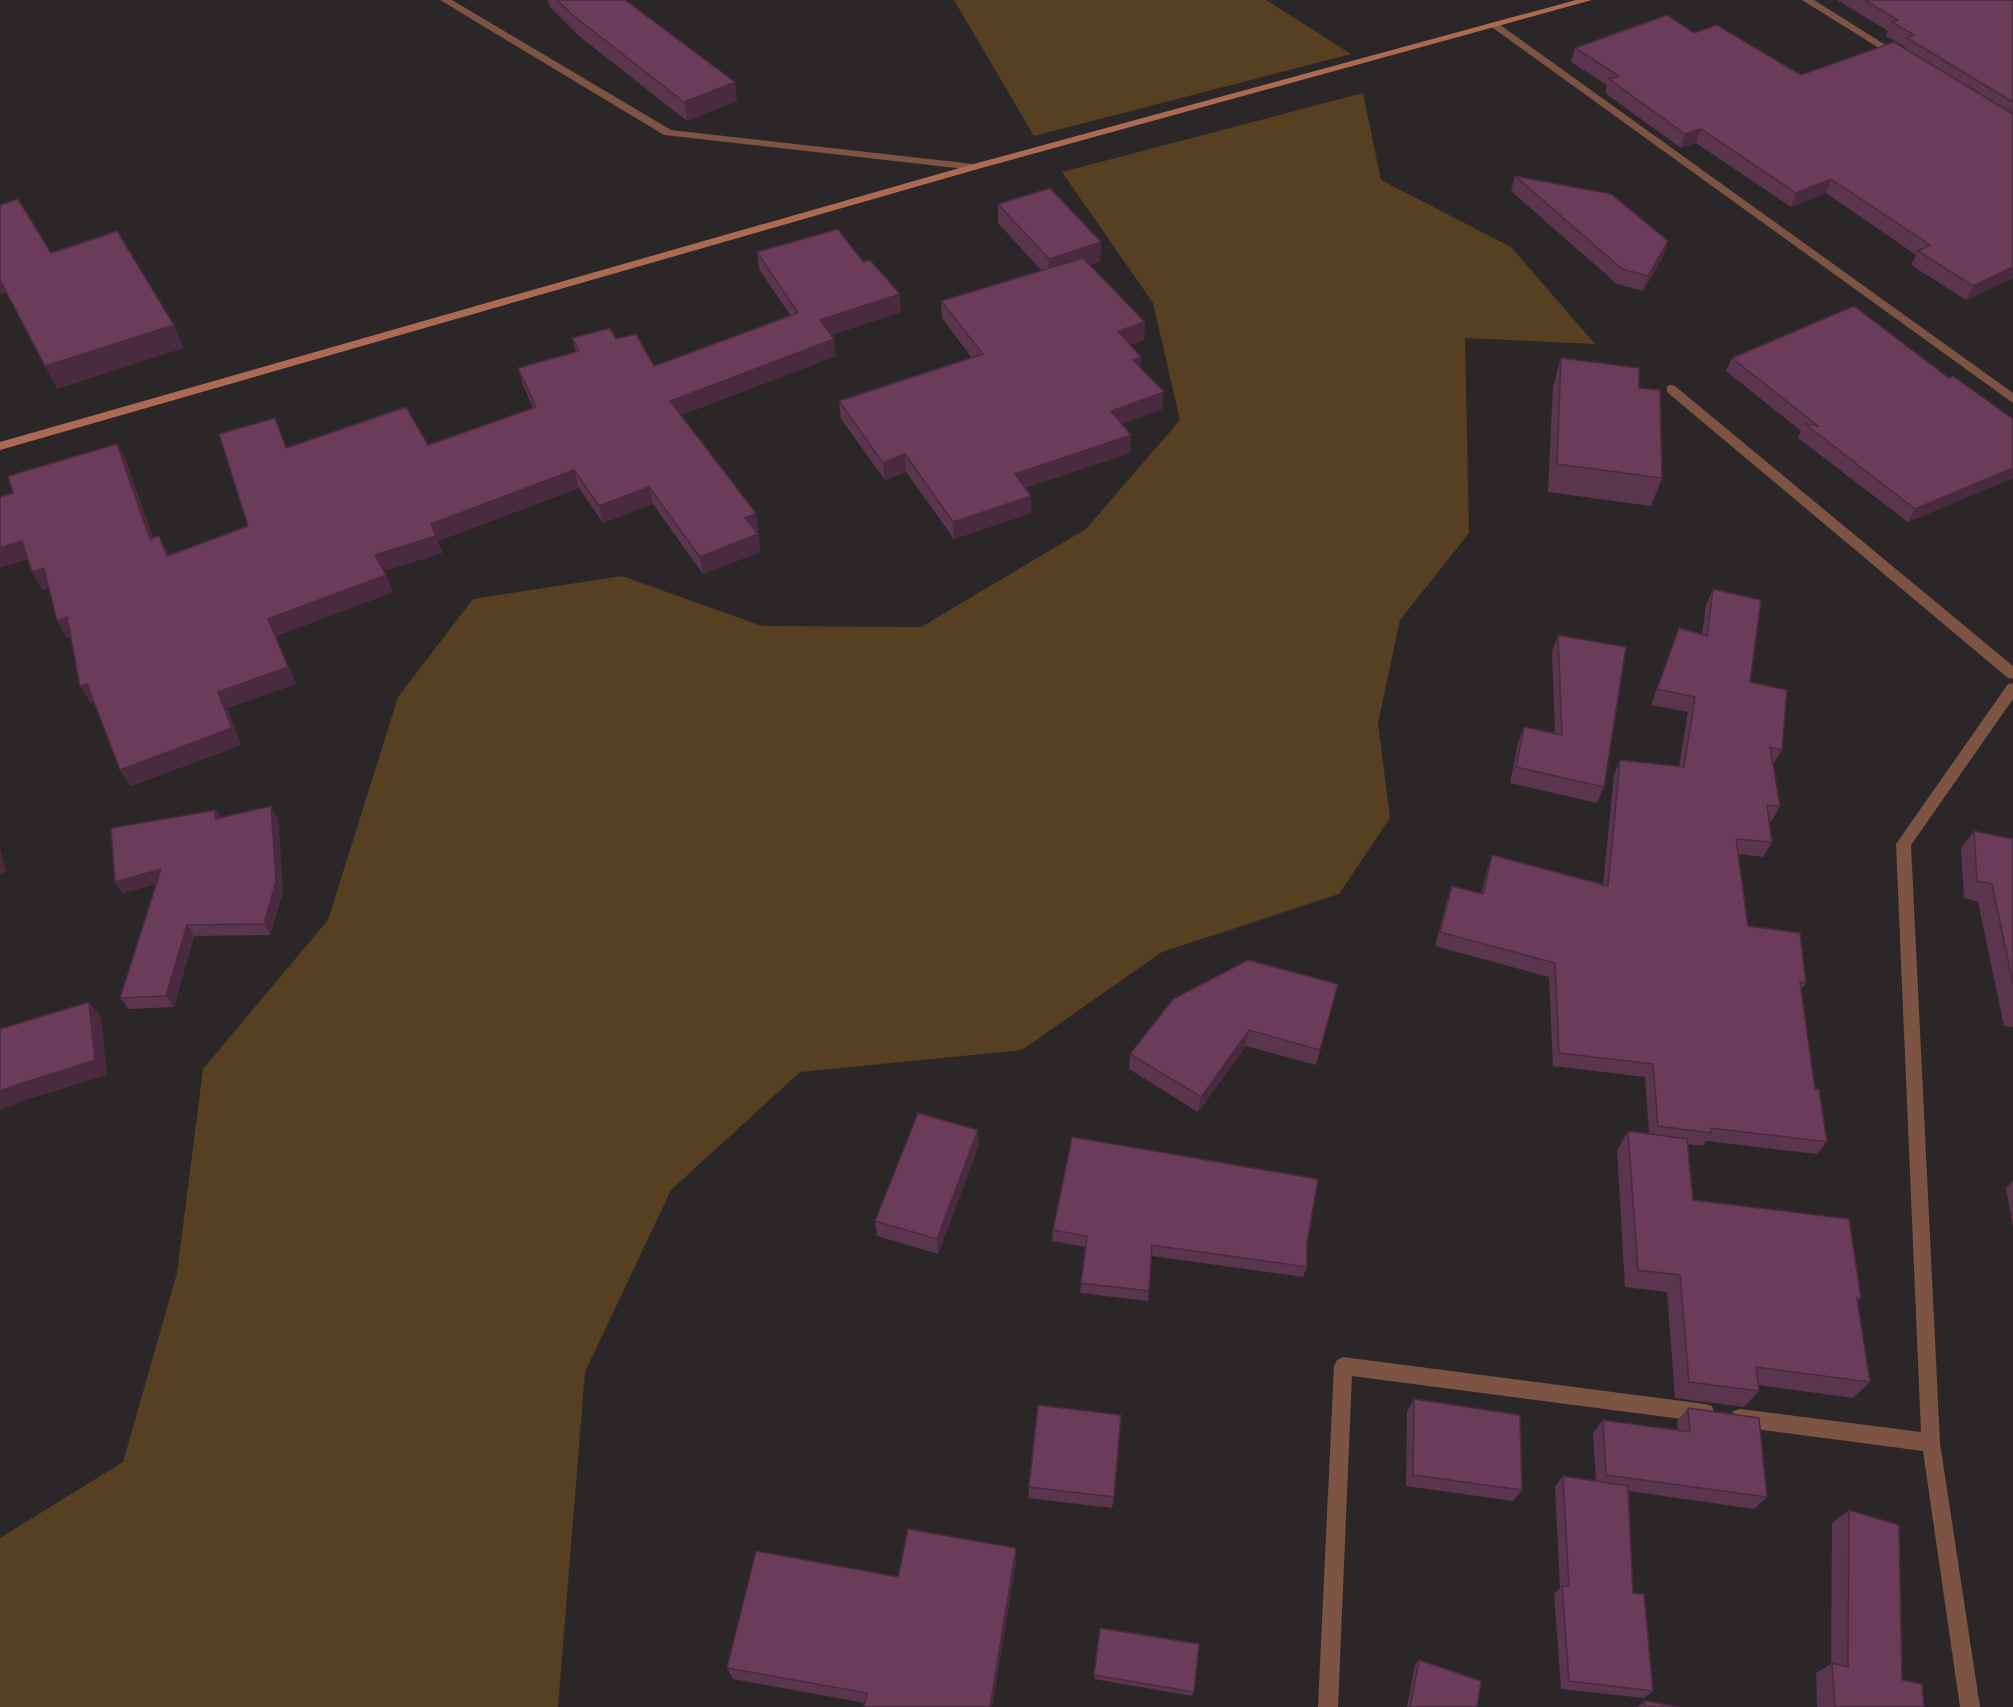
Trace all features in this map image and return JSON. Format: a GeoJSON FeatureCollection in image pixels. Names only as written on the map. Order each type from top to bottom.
{"type":"FeatureCollection","features":[{"type":"Feature","properties":{"kind":"main road"},"geometry":{"type":"LineString","coordinates":[[0,446],[974,167],[1587,0]]}},
{"type":"Feature","properties":{"kind":"street"},"geometry":{"type":"LineString","coordinates":[[445,0],[668,133],[974,167]]}},
{"type":"Feature","properties":{"kind":"street"},"geometry":{"type":"LineString","coordinates":[[1807,0],[1905,60]]}},
{"type":"Feature","properties":{"kind":"street"},"geometry":{"type":"LineString","coordinates":[[1496,26],[2013,399]]}},
{"type":"Feature","properties":{"kind":"street"},"geometry":{"type":"LineString","coordinates":[[1671,389],[2013,674]]}},
{"type":"Feature","properties":{"kind":"street"},"geometry":{"type":"LineString","coordinates":[[1970,1707],[1931,1443],[1903,844],[2013,688]]}},
{"type":"Feature","properties":{"kind":"street"},"geometry":{"type":"LineString","coordinates":[[1328,1707],[1343,1366],[1931,1443]]}},
{"type":"Feature","properties":{"kind":"shaded area"},"geometry":{"type":"Polygon","coordinates":[[[954,0],[1266,0],[1351,54],[1034,136],[954,0]]]}},
{"type":"Feature","properties":{"kind":"shaded area"},"geometry":{"type":"Polygon","coordinates":[[[1363,93],[1381,180],[1511,247],[1595,344],[1465,338],[1469,533],[1400,620],[1378,723],[1390,818],[1339,894],[1162,952],[1022,1050],[800,1072],[671,1190],[585,1372],[558,1707],[0,1707],[0,1538],[123,1462],[177,1273],[203,1069],[328,920],[398,697],[473,599],[622,576],[762,626],[921,627],[1086,529],[1180,420],[1153,303],[1062,172],[1363,93]]]}},
{"type":"Feature","properties":{"kind":"building"},"geometry":{"type":"Polygon","coordinates":[[[557,0],[625,0],[735,82],[684,102],[575,17],[557,0]]]}},
{"type":"Feature","properties":{"kind":"building"},"geometry":{"type":"Polygon","coordinates":[[[1865,0],[2013,0],[2013,102],[1907,38],[1914,35],[1892,22],[1898,20],[1865,0]]]}},
{"type":"Feature","properties":{"kind":"building"},"geometry":{"type":"Polygon","coordinates":[[[1667,15],[1694,33],[1717,25],[1801,75],[1894,42],[2013,114],[2013,267],[1973,286],[1918,251],[1930,245],[1831,179],[1796,193],[1701,129],[1685,134],[1609,79],[1619,76],[1575,48],[1667,15]]]}},
{"type":"Feature","properties":{"kind":"building"},"geometry":{"type":"Polygon","coordinates":[[[1515,176],[1611,194],[1668,241],[1648,276],[1622,269],[1515,176]]]}},
{"type":"Feature","properties":{"kind":"building"},"geometry":{"type":"Polygon","coordinates":[[[1050,188],[1101,242],[1049,259],[998,204],[1050,188]]]}},
{"type":"Feature","properties":{"kind":"building"},"geometry":{"type":"Polygon","coordinates":[[[18,199],[51,253],[117,231],[174,325],[45,366],[0,280],[0,205],[18,199]]]}},
{"type":"Feature","properties":{"kind":"building"},"geometry":{"type":"Polygon","coordinates":[[[838,229],[863,262],[870,260],[900,294],[820,320],[834,339],[670,401],[756,513],[745,518],[758,534],[700,557],[649,487],[599,506],[574,470],[431,524],[436,536],[375,555],[386,575],[268,619],[288,667],[218,692],[232,728],[120,770],[87,684],[80,686],[67,617],[57,621],[44,568],[32,572],[22,541],[0,548],[0,497],[13,493],[8,476],[117,444],[150,539],[159,536],[167,556],[248,526],[219,434],[275,418],[286,448],[406,407],[428,445],[536,407],[518,368],[579,351],[572,338],[610,328],[616,339],[636,334],[654,366],[798,313],[757,252],[838,229]]]}},
{"type":"Feature","properties":{"kind":"building"},"geometry":{"type":"Polygon","coordinates":[[[1083,258],[1145,322],[1118,331],[1141,357],[1133,360],[1164,392],[1111,411],[1131,435],[1015,474],[1031,496],[953,522],[905,454],[883,463],[839,401],[983,354],[941,301],[1083,258]]]}},
{"type":"Feature","properties":{"kind":"building"},"geometry":{"type":"Polygon","coordinates":[[[1854,306],[1949,378],[1953,376],[2013,419],[2013,468],[1915,509],[1805,424],[1818,426],[1732,358],[1854,306]]]}},
{"type":"Feature","properties":{"kind":"building"},"geometry":{"type":"Polygon","coordinates":[[[1561,358],[1639,368],[1639,388],[1660,390],[1662,478],[1557,464],[1561,358]]]}},
{"type":"Feature","properties":{"kind":"building"},"geometry":{"type":"Polygon","coordinates":[[[1713,589],[1761,600],[1750,682],[1787,690],[1782,750],[1770,747],[1780,806],[1767,805],[1772,842],[1736,839],[1748,926],[1800,933],[1806,983],[1800,982],[1815,1089],[1819,1089],[1827,1142],[1711,1128],[1711,1133],[1658,1126],[1653,1064],[1559,1053],[1555,963],[1440,932],[1452,886],[1483,894],[1492,855],[1608,886],[1620,760],[1684,767],[1695,697],[1657,689],[1679,628],[1707,636],[1713,589]]]}},
{"type":"Feature","properties":{"kind":"building"},"geometry":{"type":"Polygon","coordinates":[[[1558,635],[1626,647],[1604,787],[1516,767],[1524,727],[1562,735],[1558,635]]]}},
{"type":"Feature","properties":{"kind":"building"},"geometry":{"type":"Polygon","coordinates":[[[271,806],[276,881],[264,924],[187,925],[166,996],[120,998],[161,869],[115,882],[111,828],[216,810],[215,819],[271,806]]]}},
{"type":"Feature","properties":{"kind":"building"},"geometry":{"type":"Polygon","coordinates":[[[1974,831],[2013,839],[2013,983],[1992,884],[1977,881],[1974,831]]]}},
{"type":"Feature","properties":{"kind":"building"},"geometry":{"type":"Polygon","coordinates":[[[1248,960],[1338,984],[1320,1050],[1249,1030],[1201,1097],[1130,1054],[1173,999],[1248,960]]]}},
{"type":"Feature","properties":{"kind":"building"},"geometry":{"type":"Polygon","coordinates":[[[89,1002],[95,1060],[0,1091],[0,1029],[89,1002]]]}},
{"type":"Feature","properties":{"kind":"building"},"geometry":{"type":"Polygon","coordinates":[[[918,1113],[978,1130],[937,1239],[875,1221],[918,1113]]]}},
{"type":"Feature","properties":{"kind":"building"},"geometry":{"type":"Polygon","coordinates":[[[1628,1131],[1687,1139],[1693,1200],[1849,1219],[1861,1298],[1857,1298],[1870,1382],[1756,1367],[1759,1391],[1689,1382],[1680,1275],[1638,1270],[1628,1131]]]}},
{"type":"Feature","properties":{"kind":"building"},"geometry":{"type":"Polygon","coordinates":[[[1072,1137],[1318,1179],[1307,1243],[1307,1267],[1152,1245],[1149,1291],[1081,1283],[1087,1236],[1053,1230],[1072,1137]]]}},
{"type":"Feature","properties":{"kind":"building"},"geometry":{"type":"Polygon","coordinates":[[[1414,1399],[1520,1415],[1522,1490],[1413,1475],[1414,1399]]]}},
{"type":"Feature","properties":{"kind":"building"},"geometry":{"type":"Polygon","coordinates":[[[1038,1405],[1121,1415],[1114,1497],[1029,1487],[1038,1405]]]}},
{"type":"Feature","properties":{"kind":"building"},"geometry":{"type":"Polygon","coordinates":[[[1688,1408],[1759,1418],[1767,1497],[1606,1475],[1603,1420],[1690,1432],[1688,1408]]]}},
{"type":"Feature","properties":{"kind":"building"},"geometry":{"type":"Polygon","coordinates":[[[1563,1476],[1628,1486],[1633,1593],[1644,1594],[1653,1691],[1569,1681],[1562,1586],[1569,1586],[1563,1476]]]}},
{"type":"Feature","properties":{"kind":"building"},"geometry":{"type":"Polygon","coordinates":[[[1849,1510],[1899,1525],[1902,1680],[1922,1684],[1924,1707],[1835,1707],[1832,1663],[1848,1667],[1849,1510]]]}},
{"type":"Feature","properties":{"kind":"building"},"geometry":{"type":"Polygon","coordinates":[[[908,1529],[1016,1548],[990,1707],[864,1707],[867,1693],[727,1668],[756,1551],[898,1577],[908,1529]]]}},
{"type":"Feature","properties":{"kind":"building"},"geometry":{"type":"Polygon","coordinates":[[[1100,1628],[1199,1644],[1194,1692],[1094,1675],[1100,1628]]]}},
{"type":"Feature","properties":{"kind":"building"},"geometry":{"type":"Polygon","coordinates":[[[1419,1660],[1481,1681],[1477,1707],[1410,1707],[1419,1660]]]}},
{"type":"Feature","properties":{"kind":"building"},"geometry":{"type":"Polygon","coordinates":[[[1645,1701],[1680,1707],[1645,1707],[1645,1701]]]}}]}
